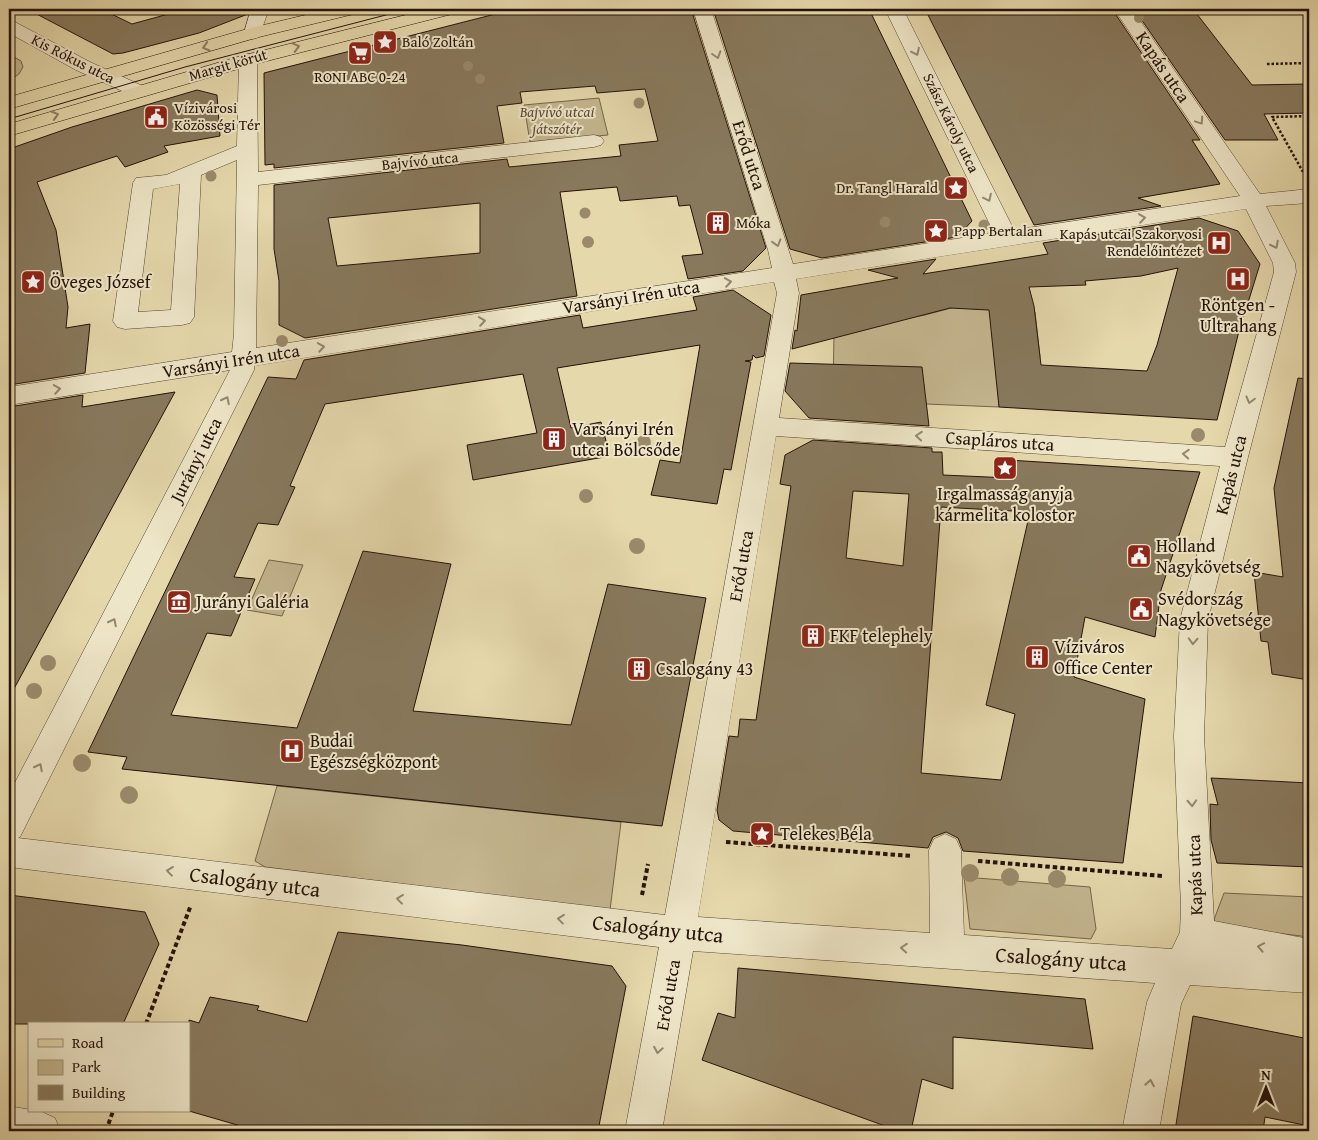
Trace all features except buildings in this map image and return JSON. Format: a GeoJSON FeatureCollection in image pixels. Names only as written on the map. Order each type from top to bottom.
{"type":"FeatureCollection","features":[{"type":"Feature","properties":{"kind":"main road","name":"Margit körút"},"geometry":{"type":"LineString","coordinates":[[9,103],[102,75],[352,9]]}},
{"type":"Feature","properties":{"kind":"main road","name":"Margit körút"},"geometry":{"type":"LineString","coordinates":[[9,130],[248,60],[450,9]]}},
{"type":"Feature","properties":{"kind":"street"},"geometry":{"type":"LineString","coordinates":[[253,34],[260,9]]}},
{"type":"Feature","properties":{"kind":"street","name":"Erőd utca"},"geometry":{"type":"LineString","coordinates":[[643,1131],[679,933],[788,293],[779,250],[702,9]]}},
{"type":"Feature","properties":{"kind":"street","name":"Szász Károly utca"},"geometry":{"type":"LineString","coordinates":[[894,9],[1007,238]]}},
{"type":"Feature","properties":{"kind":"street","name":"Kapás utca"},"geometry":{"type":"LineString","coordinates":[[1123,9],[1250,195],[1284,263],[1285,272],[1235,457],[1194,620],[1189,736],[1198,907],[1197,934],[1164,1002],[1141,1131]]}},
{"type":"Feature","properties":{"kind":"street","name":"Kis Rókus utca"},"geometry":{"type":"LineString","coordinates":[[9,26],[102,75],[138,91]]}},
{"type":"Feature","properties":{"kind":"street","name":"Jurányi utca"},"geometry":{"type":"LineString","coordinates":[[9,826],[17,793],[242,370],[246,334],[248,60]]}},
{"type":"Feature","properties":{"kind":"street","name":"Bajvívó utca"},"geometry":{"type":"LineString","coordinates":[[247,180],[594,141]]}},
{"type":"Feature","properties":{"kind":"street"},"geometry":{"type":"LineString","coordinates":[[191,172],[182,317],[125,321],[143,183],[169,181],[247,148]]}},
{"type":"Feature","properties":{"kind":"street","name":"Varsányi Irén utca"},"geometry":{"type":"LineString","coordinates":[[9,396],[783,270],[1007,238],[1250,195],[1309,196]]}},
{"type":"Feature","properties":{"kind":"street","name":"Csapláros utca"},"geometry":{"type":"LineString","coordinates":[[765,426],[1235,457]]}},
{"type":"Feature","properties":{"kind":"street"},"geometry":{"type":"LineString","coordinates":[[945,850],[947,951]]}},
{"type":"Feature","properties":{"kind":"street","name":"Csalogány utca"},"geometry":{"type":"LineString","coordinates":[[9,852],[679,933],[1309,976]]}},
{"type":"Feature","properties":{"kind":"street"},"geometry":{"type":"LineString","coordinates":[[1197,934],[1309,956]]}},
{"type":"Feature","properties":{"kind":"street"},"geometry":{"type":"LineString","coordinates":[[9,1124],[42,1131]]}},
{"type":"Feature","properties":{"kind":"path"},"geometry":{"type":"LineString","coordinates":[[1267,64],[1309,63]]}},
{"type":"Feature","properties":{"kind":"path"},"geometry":{"type":"LineString","coordinates":[[1305,175],[1272,117],[1309,116]]}},
{"type":"Feature","properties":{"kind":"path"},"geometry":{"type":"LineString","coordinates":[[147,1022],[202,875]]}},
{"type":"Feature","properties":{"kind":"path"},"geometry":{"type":"LineString","coordinates":[[106,1131],[113,1112]]}},
{"type":"Feature","properties":{"kind":"green space"},"geometry":{"type":"Polygon","coordinates":[[[9,54],[21,61],[23,67],[19,74],[9,81],[9,54]]]}},
{"type":"Feature","properties":{"kind":"green space","name":"Bajvívó utcai játszótér"},"geometry":{"type":"Polygon","coordinates":[[[599,98],[608,135],[530,142],[524,105],[599,98]]]}},
{"type":"Feature","properties":{"kind":"green space"},"geometry":{"type":"Polygon","coordinates":[[[970,303],[972,309],[1035,312],[1040,357],[999,407],[926,404],[833,394],[834,332],[925,315],[970,303]]]}},
{"type":"Feature","properties":{"kind":"green space"},"geometry":{"type":"Polygon","coordinates":[[[269,560],[303,565],[282,616],[247,610],[269,560]]]}},
{"type":"Feature","properties":{"kind":"green space"},"geometry":{"type":"Polygon","coordinates":[[[277,786],[621,822],[610,910],[265,867],[255,861],[277,786]]]}},
{"type":"Feature","properties":{"kind":"green space"},"geometry":{"type":"Polygon","coordinates":[[[964,877],[1090,887],[1096,929],[1091,939],[970,929],[964,877]]]}},
{"type":"Feature","properties":{"kind":"green space"},"geometry":{"type":"Polygon","coordinates":[[[1224,893],[1309,897],[1309,937],[1212,925],[1224,893]]]}},
{"type":"Feature","properties":{"kind":"tram line"},"geometry":{"type":"LineString","coordinates":[[9,119],[185,67],[409,9]]}},
{"type":"Feature","properties":{"kind":"place","name":"Baló Zoltán"},"geometry":{"type":"Point","coordinates":[385,42]}},
{"type":"Feature","properties":{"kind":"place","name":"RONI ABC 0-24"},"geometry":{"type":"Point","coordinates":[360,53]}},
{"type":"Feature","properties":{"kind":"place","name":"Vízivárosi Közösségi Tér"},"geometry":{"type":"Point","coordinates":[156,117]}},
{"type":"Feature","properties":{"kind":"place","name":"Dr. Tangl Harald"},"geometry":{"type":"Point","coordinates":[956,188]}},
{"type":"Feature","properties":{"kind":"place","name":"Móka"},"geometry":{"type":"Point","coordinates":[718,223]}},
{"type":"Feature","properties":{"kind":"place","name":"Papp Bertalan"},"geometry":{"type":"Point","coordinates":[936,231]}},
{"type":"Feature","properties":{"kind":"place","name":"Kapás utcai Szakorvosi Rendelőintézet"},"geometry":{"type":"Point","coordinates":[1219,243]}},
{"type":"Feature","properties":{"kind":"place","name":"Röntgen - Ultrahang"},"geometry":{"type":"Point","coordinates":[1238,279]}},
{"type":"Feature","properties":{"kind":"place","name":"Öveges József"},"geometry":{"type":"Point","coordinates":[33,282]}},
{"type":"Feature","properties":{"kind":"place","name":"Varsányi Irén utcai Bölcsőde"},"geometry":{"type":"Point","coordinates":[554,439]}},
{"type":"Feature","properties":{"kind":"place","name":"Irgalmasság anyja kármelita kolostor"},"geometry":{"type":"Point","coordinates":[1005,468]}},
{"type":"Feature","properties":{"kind":"place","name":"Holland Nagykövetség"},"geometry":{"type":"Point","coordinates":[1139,556]}},
{"type":"Feature","properties":{"kind":"place","name":"Jurányi Galéria"},"geometry":{"type":"Point","coordinates":[179,602]}},
{"type":"Feature","properties":{"kind":"place","name":"Svédország Nagykövetsége"},"geometry":{"type":"Point","coordinates":[1141,609]}},
{"type":"Feature","properties":{"kind":"place","name":"FKF telephely"},"geometry":{"type":"Point","coordinates":[813,636]}},
{"type":"Feature","properties":{"kind":"place","name":"Víziváros Office Center"},"geometry":{"type":"Point","coordinates":[1037,657]}},
{"type":"Feature","properties":{"kind":"place","name":"Csalogány 43"},"geometry":{"type":"Point","coordinates":[639,669]}},
{"type":"Feature","properties":{"kind":"place","name":"Budai Egészségközpont"},"geometry":{"type":"Point","coordinates":[292,751]}},
{"type":"Feature","properties":{"kind":"place","name":"Telekes Béla"},"geometry":{"type":"Point","coordinates":[762,834]}}]}
